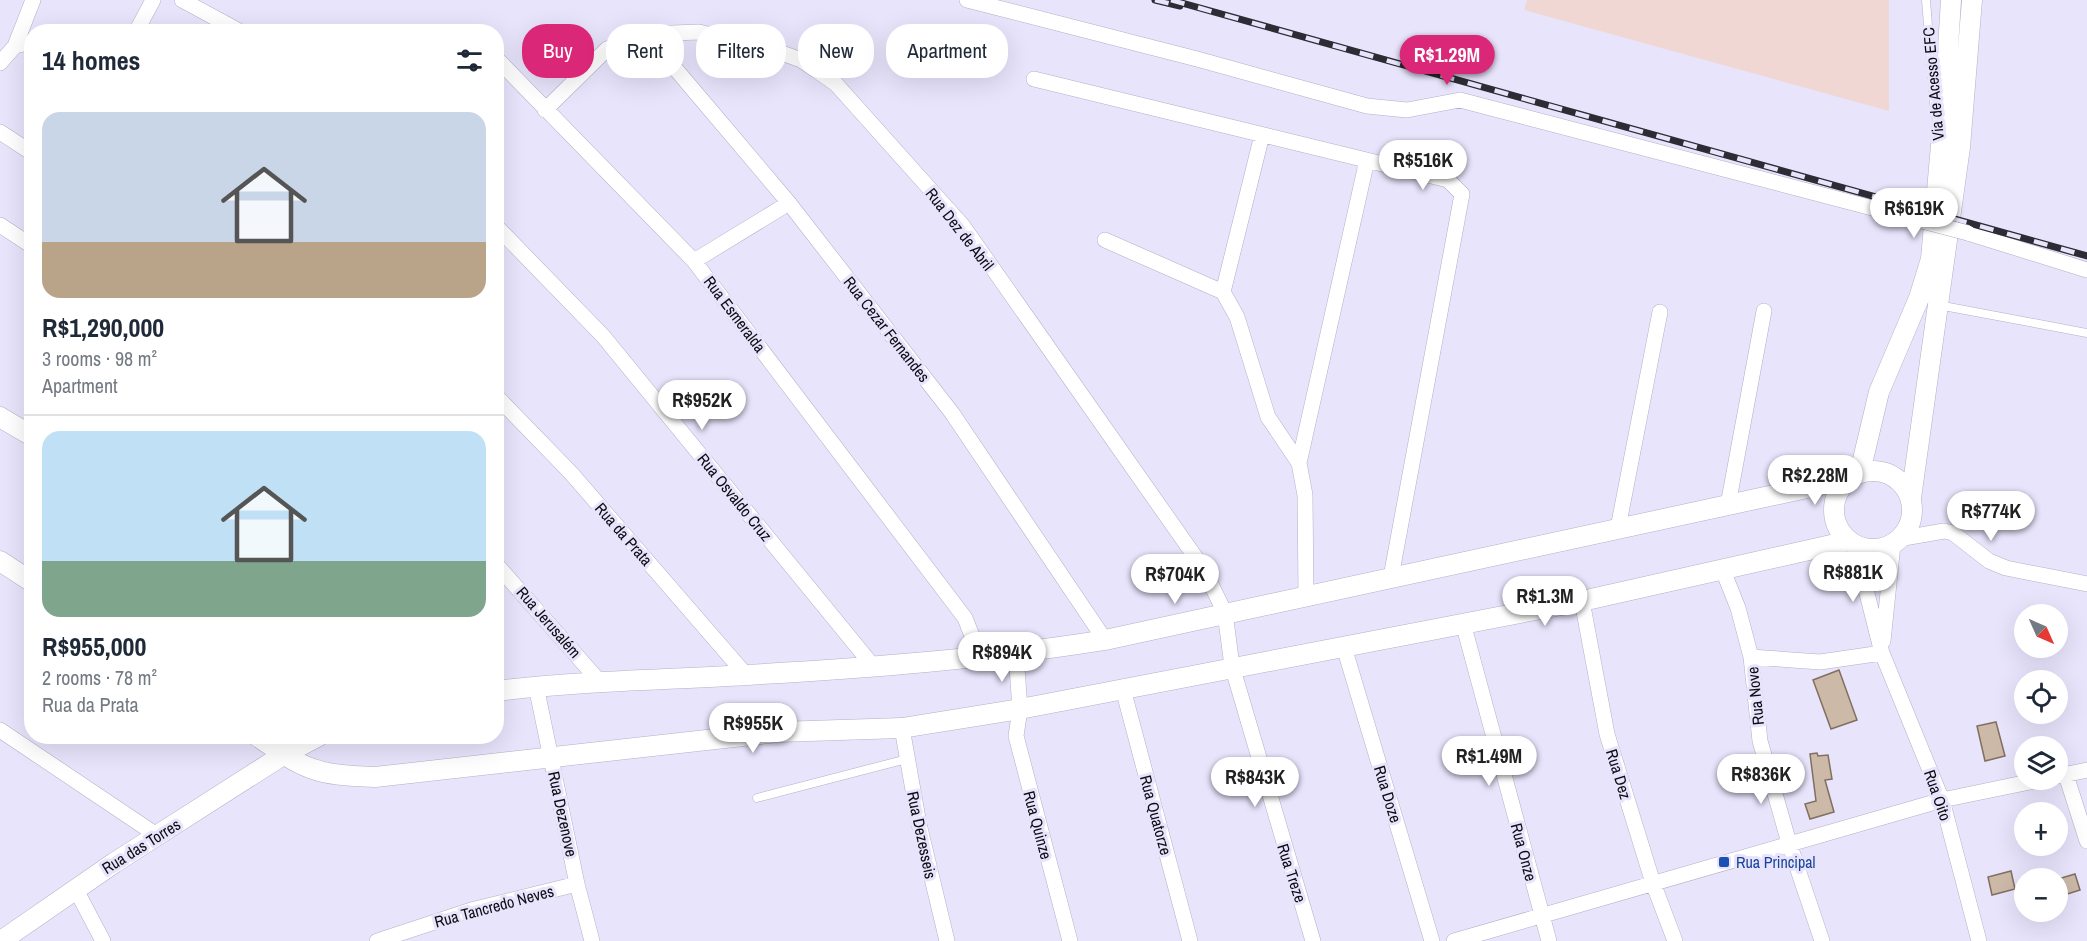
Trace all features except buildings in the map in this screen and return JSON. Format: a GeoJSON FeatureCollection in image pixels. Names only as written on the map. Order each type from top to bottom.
{"type":"FeatureCollection","features":[{"type":"Feature","properties":{"kind":"street"},"geometry":{"type":"LineString","coordinates":[[7,54],[33,0]]}},
{"type":"Feature","properties":{"kind":"street"},"geometry":{"type":"LineString","coordinates":[[140,24],[153,0]]}},
{"type":"Feature","properties":{"kind":"street"},"geometry":{"type":"LineString","coordinates":[[182,0],[226,24]]}},
{"type":"Feature","properties":{"kind":"street"},"geometry":{"type":"LineString","coordinates":[[967,0],[1367,106],[1407,110],[1460,100],[1968,233],[2087,270]]}},
{"type":"Feature","properties":{"kind":"street"},"geometry":{"type":"LineString","coordinates":[[1852,543],[1841,532],[1834,510],[1840,488],[1854,476],[1879,392],[1919,298],[1931,259],[1940,169],[1951,0]]}},
{"type":"Feature","properties":{"kind":"street"},"geometry":{"type":"LineString","coordinates":[[1911,498],[1960,147],[1972,0]]}},
{"type":"Feature","properties":{"kind":"street","name":"Rua Dez de Abril"},"geometry":{"type":"LineString","coordinates":[[684,33],[699,32],[771,49],[801,60],[836,84],[963,226],[1203,568],[1225,614],[1232,666]]}},
{"type":"Feature","properties":{"kind":"street"},"geometry":{"type":"LineString","coordinates":[[7,54],[24,46]]}},
{"type":"Feature","properties":{"kind":"street","name":"Rua Dez de Abril"},"geometry":{"type":"LineString","coordinates":[[545,110],[606,50]]}},
{"type":"Feature","properties":{"kind":"street","name":"Rua Esmeralda"},"geometry":{"type":"LineString","coordinates":[[504,66],[694,261],[965,618],[980,656]]}},
{"type":"Feature","properties":{"kind":"street","name":"Rua Cezar Fernandes"},"geometry":{"type":"LineString","coordinates":[[683,78],[789,203],[952,413],[1105,640]]}},
{"type":"Feature","properties":{"kind":"street"},"geometry":{"type":"LineString","coordinates":[[1034,79],[1448,180],[1462,194],[1391,577]]}},
{"type":"Feature","properties":{"kind":"street"},"geometry":{"type":"LineString","coordinates":[[0,132],[24,148]]}},
{"type":"Feature","properties":{"kind":"street"},"geometry":{"type":"LineString","coordinates":[[1223,292],[1262,135]]}},
{"type":"Feature","properties":{"kind":"street"},"geometry":{"type":"LineString","coordinates":[[1306,596],[1305,495],[1299,463],[1367,160]]}},
{"type":"Feature","properties":{"kind":"street"},"geometry":{"type":"LineString","coordinates":[[694,261],[789,203]]}},
{"type":"Feature","properties":{"kind":"street"},"geometry":{"type":"LineString","coordinates":[[0,225],[24,241]]}},
{"type":"Feature","properties":{"kind":"street","name":"Rua Osvaldo Cruz"},"geometry":{"type":"LineString","coordinates":[[504,234],[603,336],[873,666]]}},
{"type":"Feature","properties":{"kind":"street"},"geometry":{"type":"LineString","coordinates":[[1105,240],[1223,292],[1237,317],[1268,417],[1299,463]]}},
{"type":"Feature","properties":{"kind":"street"},"geometry":{"type":"LineString","coordinates":[[1728,505],[1764,311]]}},
{"type":"Feature","properties":{"kind":"street"},"geometry":{"type":"LineString","coordinates":[[1618,528],[1660,312]]}},
{"type":"Feature","properties":{"kind":"street","name":"Rua da Prata"},"geometry":{"type":"LineString","coordinates":[[504,404],[571,473],[746,675]]}},
{"type":"Feature","properties":{"kind":"street"},"geometry":{"type":"LineString","coordinates":[[0,417],[24,431]]}},
{"type":"Feature","properties":{"kind":"street"},"geometry":{"type":"LineString","coordinates":[[504,690],[599,681],[746,675],[873,666],[1016,654],[1105,640],[1728,505],[1872,470],[1891,474],[1906,486],[1911,498],[1913,511],[1910,524],[1896,541]]}},
{"type":"Feature","properties":{"kind":"street"},"geometry":{"type":"LineString","coordinates":[[268,744],[315,772],[375,777],[778,732],[902,728],[1020,709],[1232,666],[1582,601],[1722,568],[1852,543],[1881,548],[1896,541],[1944,531],[1953,533],[1989,561],[2006,568],[2087,584]]}},
{"type":"Feature","properties":{"kind":"street","name":"Rua Oito"},"geometry":{"type":"LineString","coordinates":[[1882,653],[1896,541]]}},
{"type":"Feature","properties":{"kind":"street","name":"Rua Oito"},"geometry":{"type":"LineString","coordinates":[[1852,543],[1882,653],[1941,800],[1979,941]]}},
{"type":"Feature","properties":{"kind":"street"},"geometry":{"type":"LineString","coordinates":[[0,561],[24,577]]}},
{"type":"Feature","properties":{"kind":"street"},"geometry":{"type":"LineString","coordinates":[[1722,568],[1738,608],[1751,657],[1820,662],[1882,653]]}},
{"type":"Feature","properties":{"kind":"street","name":"Rua Jerusalém"},"geometry":{"type":"LineString","coordinates":[[504,573],[599,681]]}},
{"type":"Feature","properties":{"kind":"street","name":"Rua Dez"},"geometry":{"type":"LineString","coordinates":[[1582,601],[1607,734],[1653,883],[1675,941]]}},
{"type":"Feature","properties":{"kind":"street","name":"Rua Onze"},"geometry":{"type":"LineString","coordinates":[[1463,623],[1549,941]]}},
{"type":"Feature","properties":{"kind":"street","name":"Rua Doze"},"geometry":{"type":"LineString","coordinates":[[1344,647],[1432,941]]}},
{"type":"Feature","properties":{"kind":"street","name":"Rua Quinze"},"geometry":{"type":"LineString","coordinates":[[1016,654],[1020,709],[1016,736],[1070,941]]}},
{"type":"Feature","properties":{"kind":"street","name":"Rua Nove"},"geometry":{"type":"LineString","coordinates":[[1751,657],[1760,741],[1789,843],[1822,941]]}},
{"type":"Feature","properties":{"kind":"street","name":"Rua Treze"},"geometry":{"type":"LineString","coordinates":[[1232,666],[1313,941]]}},
{"type":"Feature","properties":{"kind":"street","name":"Rua Dezenove"},"geometry":{"type":"LineString","coordinates":[[536,686],[577,884],[592,941]]}},
{"type":"Feature","properties":{"kind":"street","name":"Rua Quatorze"},"geometry":{"type":"LineString","coordinates":[[1123,689],[1190,941]]}},
{"type":"Feature","properties":{"kind":"street","name":"Rua Dezesseis"},"geometry":{"type":"LineString","coordinates":[[902,728],[919,825],[947,941]]}},
{"type":"Feature","properties":{"kind":"street"},"geometry":{"type":"LineString","coordinates":[[0,730],[158,836]]}},
{"type":"Feature","properties":{"kind":"street","name":"Rua das Torres"},"geometry":{"type":"LineString","coordinates":[[9,938],[75,888],[304,744]]}},
{"type":"Feature","properties":{"kind":"street"},"geometry":{"type":"LineString","coordinates":[[2068,774],[2087,770]]}},
{"type":"Feature","properties":{"kind":"street"},"geometry":{"type":"LineString","coordinates":[[1454,941],[1941,800],[2014,785]]}},
{"type":"Feature","properties":{"kind":"street"},"geometry":{"type":"LineString","coordinates":[[2068,790],[2087,841]]}},
{"type":"Feature","properties":{"kind":"street","name":"Rua Tancredo Neves"},"geometry":{"type":"LineString","coordinates":[[380,941],[471,910],[577,884]]}},
{"type":"Feature","properties":{"kind":"street"},"geometry":{"type":"LineString","coordinates":[[75,888],[103,941]]}},
{"type":"Feature","properties":{"kind":"lane","name":"Via de Acesso EFC"},"geometry":{"type":"LineString","coordinates":[[1926,0],[1940,169]]}},
{"type":"Feature","properties":{"kind":"lane"},"geometry":{"type":"LineString","coordinates":[[1938,305],[2087,333]]}},
{"type":"Feature","properties":{"kind":"lane"},"geometry":{"type":"LineString","coordinates":[[757,798],[907,759]]}},
{"type":"Feature","properties":{"kind":"shaded area"},"geometry":{"type":"Polygon","coordinates":[[[1527,0],[1889,0],[1889,111],[1524,10],[1527,0]]]}},
{"type":"Feature","properties":{"kind":"railway"},"geometry":{"type":"LineString","coordinates":[[1155,0],[1180,6]]}},
{"type":"Feature","properties":{"kind":"railway"},"geometry":{"type":"LineString","coordinates":[[1171,0],[2087,256]]}},
{"type":"Feature","properties":{"kind":"place","name":"Rua Principal"},"geometry":{"type":"Point","coordinates":[1724,862]}}]}
